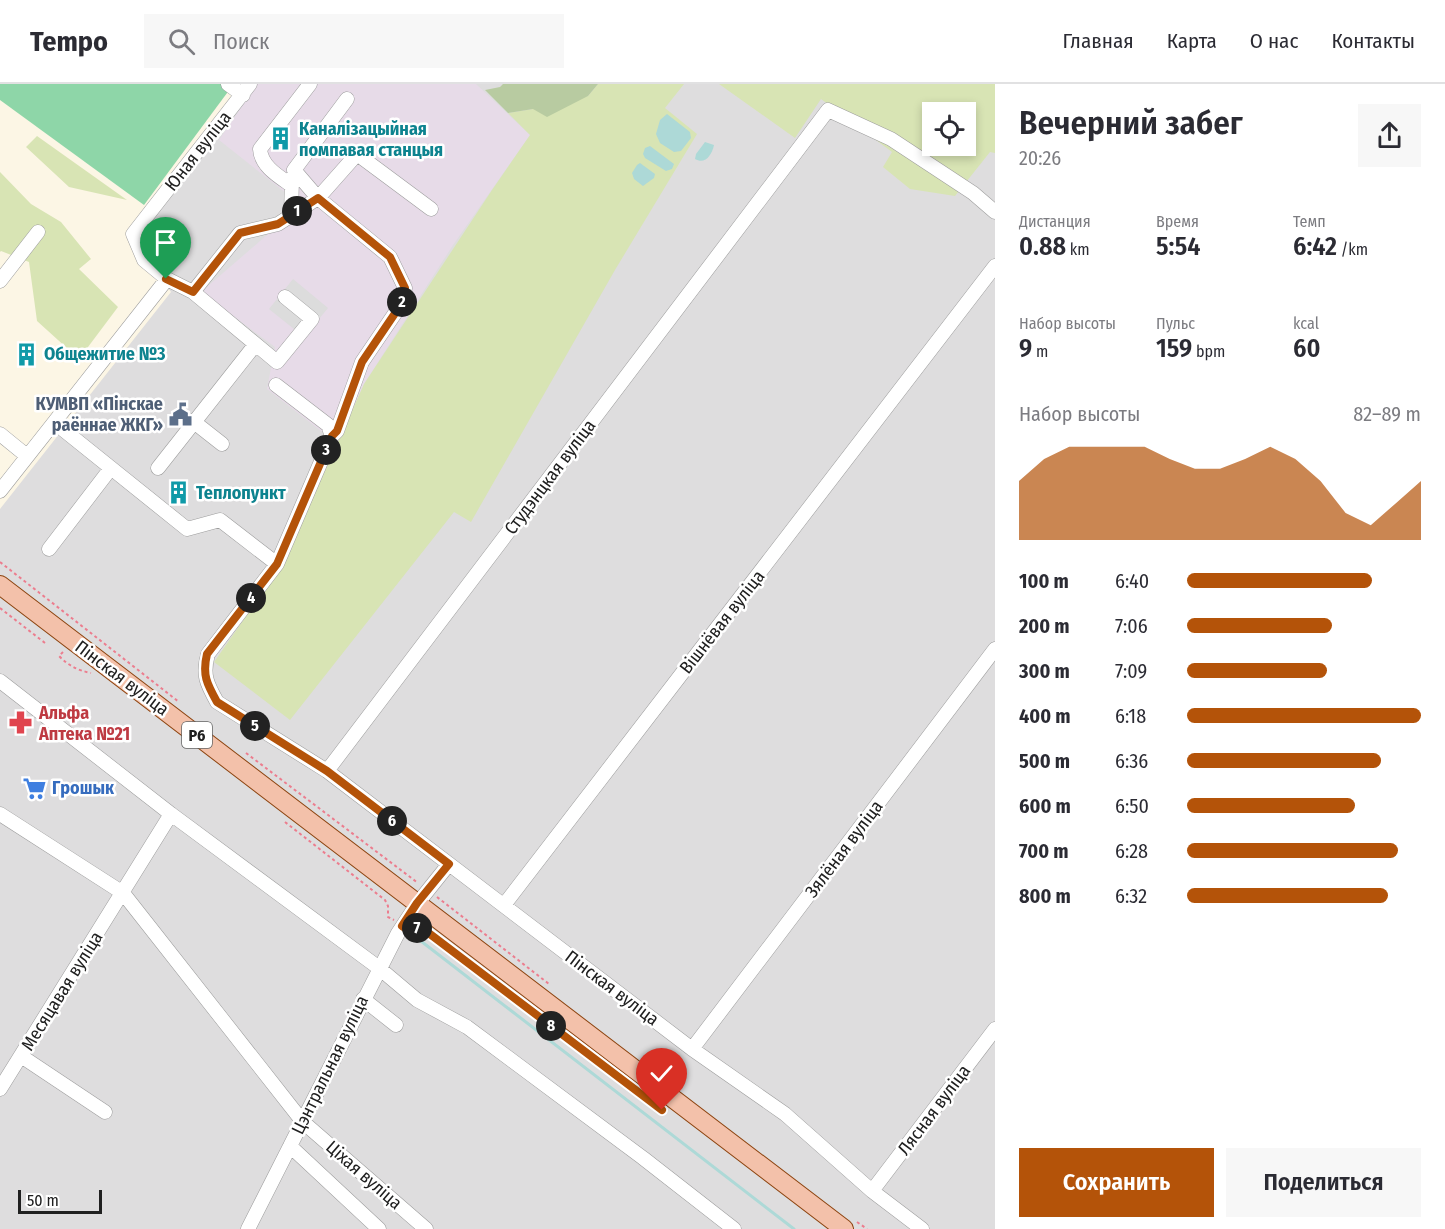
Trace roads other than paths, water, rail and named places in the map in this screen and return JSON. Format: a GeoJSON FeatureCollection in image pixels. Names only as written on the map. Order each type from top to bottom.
{"type":"FeatureCollection","features":[{"type":"Feature","properties":{"kind":"main road","name":"Пінская вуліца"},"geometry":{"type":"LineString","coordinates":[[0,585],[843,1229]]}},
{"type":"Feature","properties":{"kind":"street"},"geometry":{"type":"LineString","coordinates":[[228,84],[246,89]]}},
{"type":"Feature","properties":{"kind":"street"},"geometry":{"type":"LineString","coordinates":[[291,185],[270,170],[261,157],[260,149],[310,84]]}},
{"type":"Feature","properties":{"kind":"street","name":"Юная вуліца"},"geometry":{"type":"LineString","coordinates":[[166,279],[144,260],[133,234],[246,89]]}},
{"type":"Feature","properties":{"kind":"street"},"geometry":{"type":"LineString","coordinates":[[291,216],[291,185],[294,170],[347,99]]}},
{"type":"Feature","properties":{"kind":"street","name":"Студэнцкая вуліца"},"geometry":{"type":"LineString","coordinates":[[327,771],[828,110],[891,139],[973,194],[995,212]]}},
{"type":"Feature","properties":{"kind":"street"},"geometry":{"type":"LineString","coordinates":[[193,292],[240,233],[278,224],[318,198],[357,154],[431,209]]}},
{"type":"Feature","properties":{"kind":"street"},"geometry":{"type":"LineString","coordinates":[[55,423],[187,529],[220,520],[277,564],[332,436],[337,431],[362,362],[402,303],[405,288],[390,257],[318,198],[294,170]]}},
{"type":"Feature","properties":{"kind":"street"},"geometry":{"type":"LineString","coordinates":[[0,281],[38,232]]}},
{"type":"Feature","properties":{"kind":"street","name":"Вішнёвая вуліца"},"geometry":{"type":"LineString","coordinates":[[504,905],[995,266]]}},
{"type":"Feature","properties":{"kind":"street"},"geometry":{"type":"LineString","coordinates":[[0,491],[166,279],[193,292],[277,362],[312,319],[285,297]]}},
{"type":"Feature","properties":{"kind":"street"},"geometry":{"type":"LineString","coordinates":[[158,468],[255,345]]}},
{"type":"Feature","properties":{"kind":"street"},"geometry":{"type":"LineString","coordinates":[[276,386],[328,425],[332,436]]}},
{"type":"Feature","properties":{"kind":"street"},"geometry":{"type":"LineString","coordinates":[[194,422],[222,444]]}},
{"type":"Feature","properties":{"kind":"street"},"geometry":{"type":"LineString","coordinates":[[0,434],[27,456]]}},
{"type":"Feature","properties":{"kind":"street"},"geometry":{"type":"LineString","coordinates":[[49,549],[111,468]]}},
{"type":"Feature","properties":{"kind":"street","name":"Пінская вуліца"},"geometry":{"type":"LineString","coordinates":[[277,564],[207,654],[204,668],[207,684],[217,702],[327,771],[692,1048],[785,1114],[872,1191],[922,1229]]}},
{"type":"Feature","properties":{"kind":"street","name":"Зялёная вуліца"},"geometry":{"type":"LineString","coordinates":[[692,1048],[995,649]]}},
{"type":"Feature","properties":{"kind":"street"},"geometry":{"type":"LineString","coordinates":[[2,687],[379,968],[417,1000],[467,1027],[644,1158],[734,1229]]}},
{"type":"Feature","properties":{"kind":"street","name":"Ціхая вуліца"},"geometry":{"type":"LineString","coordinates":[[0,814],[123,893],[303,1122],[426,1229]]}},
{"type":"Feature","properties":{"kind":"street","name":"Месяцавая вуліца"},"geometry":{"type":"LineString","coordinates":[[0,1089],[171,814]]}},
{"type":"Feature","properties":{"kind":"street","name":"Цэнтральная вуліца"},"geometry":{"type":"LineString","coordinates":[[248,1229],[402,926],[417,903],[449,864]]}},
{"type":"Feature","properties":{"kind":"street"},"geometry":{"type":"LineString","coordinates":[[363,999],[396,1025]]}},
{"type":"Feature","properties":{"kind":"street","name":"Лясная вуліца"},"geometry":{"type":"LineString","coordinates":[[872,1191],[995,1029]]}},
{"type":"Feature","properties":{"kind":"street"},"geometry":{"type":"LineString","coordinates":[[21,1056],[105,1112]]}},
{"type":"Feature","properties":{"kind":"street"},"geometry":{"type":"LineString","coordinates":[[290,1146],[379,1229]]}},
{"type":"Feature","properties":{"kind":"water"},"geometry":{"type":"Polygon","coordinates":[[[667,114],[690,132],[691,138],[681,151],[674,152],[660,143],[656,134],[660,120],[667,114]]]}},
{"type":"Feature","properties":{"kind":"water"},"geometry":{"type":"Polygon","coordinates":[[[705,142],[714,145],[712,152],[705,160],[699,161],[695,159],[696,154],[705,142]]]}},
{"type":"Feature","properties":{"kind":"water"},"geometry":{"type":"Polygon","coordinates":[[[650,146],[674,164],[672,169],[666,171],[645,158],[643,154],[645,148],[650,146]]]}},
{"type":"Feature","properties":{"kind":"water"},"geometry":{"type":"Polygon","coordinates":[[[640,163],[655,174],[654,178],[643,186],[634,179],[632,173],[640,163]]]}},
{"type":"Feature","properties":{"kind":"waterway"},"geometry":{"type":"LineString","coordinates":[[417,938],[794,1229]]}},
{"type":"Feature","properties":{"kind":"place","name":"Каналізацыйная помпавая станцыя"},"geometry":{"type":"Point","coordinates":[281,139]}},
{"type":"Feature","properties":{"kind":"place","name":"Общежитие №3"},"geometry":{"type":"Point","coordinates":[26,354]}},
{"type":"Feature","properties":{"kind":"place","name":"КУМВП «Пінскае раённае ЖКГ»"},"geometry":{"type":"Point","coordinates":[181,414]}},
{"type":"Feature","properties":{"kind":"place","name":"Теплопункт"},"geometry":{"type":"Point","coordinates":[178,493]}},
{"type":"Feature","properties":{"kind":"place","name":"Альфа Аптека №21"},"geometry":{"type":"Point","coordinates":[21,723]}},
{"type":"Feature","properties":{"kind":"place","name":"Грошык"},"geometry":{"type":"Point","coordinates":[34,788]}}]}
